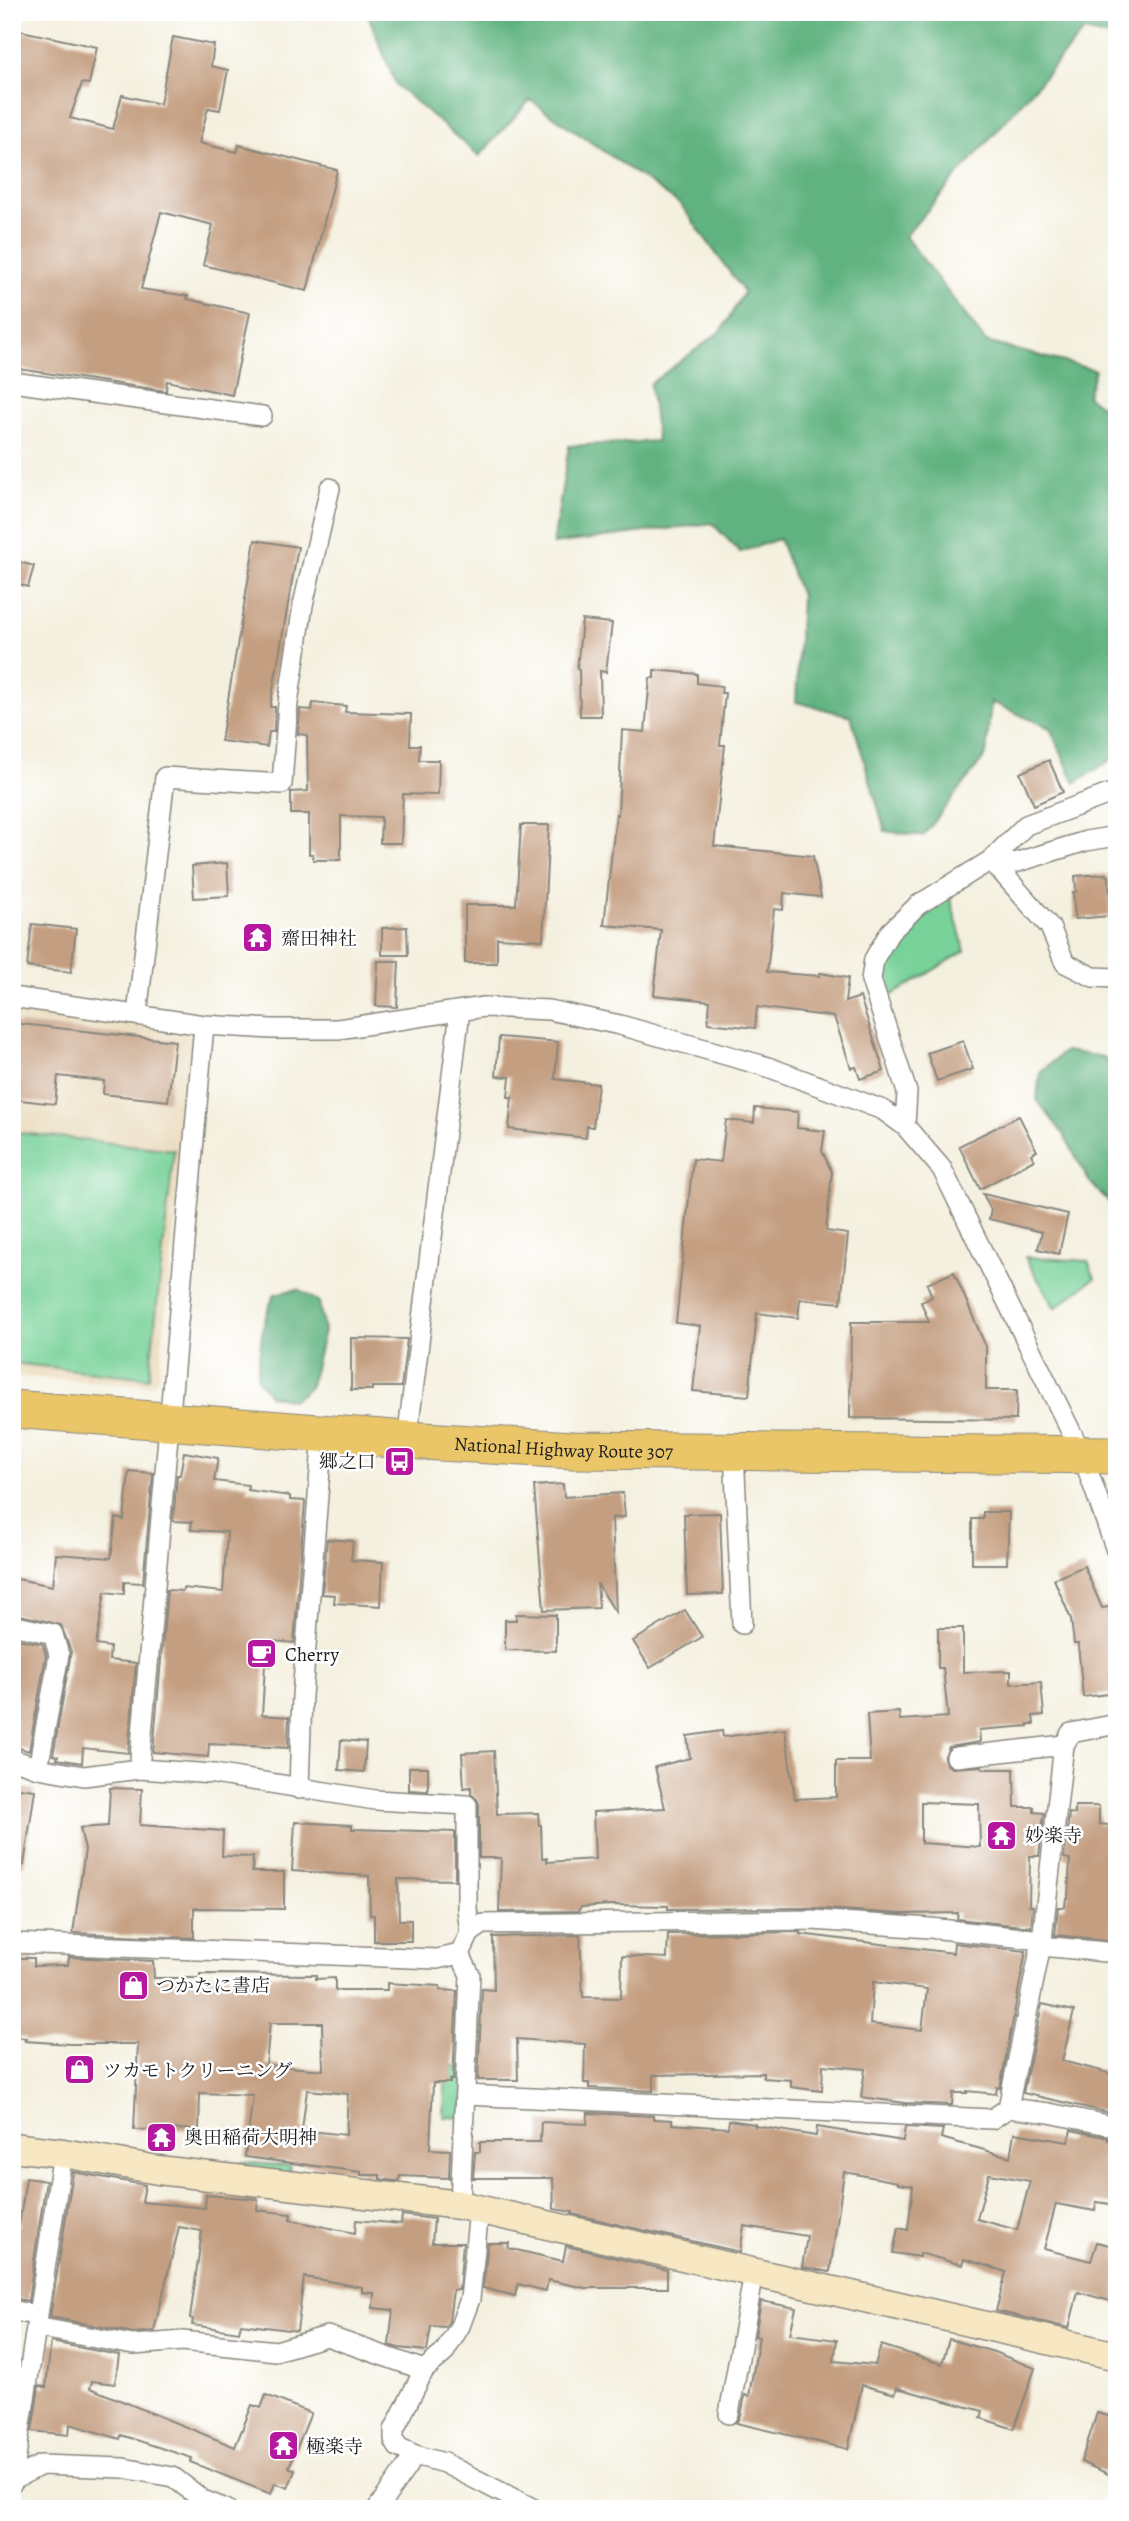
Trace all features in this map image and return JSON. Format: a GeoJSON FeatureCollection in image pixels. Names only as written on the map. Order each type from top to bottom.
{"type":"FeatureCollection","features":[{"type":"Feature","properties":{"kind":"highway","name":"National Highway Route 307"},"geometry":{"type":"LineString","coordinates":[[12,1409],[407,1440],[573,1450],[1099,1455]]}},
{"type":"Feature","properties":{"kind":"street"},"geometry":{"type":"LineString","coordinates":[[12,382],[262,416]]}},
{"type":"Feature","properties":{"kind":"street"},"geometry":{"type":"LineString","coordinates":[[137,1015],[164,777],[282,784],[288,703],[303,606],[330,488]]}},
{"type":"Feature","properties":{"kind":"street"},"geometry":{"type":"LineString","coordinates":[[905,1126],[907,1092],[872,981],[874,959],[890,932],[918,905],[991,860],[1026,825],[1117,791]]}},
{"type":"Feature","properties":{"kind":"street"},"geometry":{"type":"LineString","coordinates":[[991,860],[1015,863],[1086,841],[1117,836]]}},
{"type":"Feature","properties":{"kind":"street"},"geometry":{"type":"LineString","coordinates":[[991,860],[1050,927],[1065,963],[1093,977],[1117,978]]}},
{"type":"Feature","properties":{"kind":"street"},"geometry":{"type":"LineString","coordinates":[[12,997],[204,1025],[338,1029],[484,1007],[549,1010],[620,1025],[768,1067],[883,1110],[905,1126],[942,1169],[1099,1455],[1117,1553]]}},
{"type":"Feature","properties":{"kind":"street"},"geometry":{"type":"LineString","coordinates":[[407,1440],[460,1011]]}},
{"type":"Feature","properties":{"kind":"street"},"geometry":{"type":"LineString","coordinates":[[139,1769],[204,1025]]}},
{"type":"Feature","properties":{"kind":"street"},"geometry":{"type":"LineString","coordinates":[[299,1789],[302,1696],[323,1433]]}},
{"type":"Feature","properties":{"kind":"street"},"geometry":{"type":"LineString","coordinates":[[734,1451],[742,1624]]}},
{"type":"Feature","properties":{"kind":"street"},"geometry":{"type":"LineString","coordinates":[[12,1625],[53,1634],[59,1655],[38,1768]]}},
{"type":"Feature","properties":{"kind":"street"},"geometry":{"type":"LineString","coordinates":[[1008,2108],[1042,1943],[1064,1745],[1071,1733],[1117,1724]]}},
{"type":"Feature","properties":{"kind":"street"},"geometry":{"type":"LineString","coordinates":[[956,1757],[1064,1745]]}},
{"type":"Feature","properties":{"kind":"street"},"geometry":{"type":"LineString","coordinates":[[12,1759],[38,1768],[84,1776],[139,1769],[214,1774],[374,1800],[467,1805],[467,1909],[470,1933]]}},
{"type":"Feature","properties":{"kind":"street"},"geometry":{"type":"LineString","coordinates":[[460,1954],[470,1933],[483,1924],[812,1920],[930,1928],[1117,1952]]}},
{"type":"Feature","properties":{"kind":"street"},"geometry":{"type":"LineString","coordinates":[[12,1943],[438,1959],[460,1954]]}},
{"type":"Feature","properties":{"kind":"street"},"geometry":{"type":"LineString","coordinates":[[460,1954],[470,1975],[465,2095],[470,2207],[470,2299],[460,2326],[444,2353],[424,2370],[394,2430],[394,2440],[398,2447],[444,2463],[534,2509]]}},
{"type":"Feature","properties":{"kind":"street"},"geometry":{"type":"LineString","coordinates":[[465,2095],[992,2119],[1008,2108],[1049,2113],[1117,2127]]}},
{"type":"Feature","properties":{"kind":"street"},"geometry":{"type":"LineString","coordinates":[[12,2147],[158,2170],[470,2207],[1117,2356]]}},
{"type":"Feature","properties":{"kind":"street"},"geometry":{"type":"LineString","coordinates":[[12,2481],[63,2153]]}},
{"type":"Feature","properties":{"kind":"street"},"geometry":{"type":"LineString","coordinates":[[729,2414],[754,2273]]}},
{"type":"Feature","properties":{"kind":"street"},"geometry":{"type":"LineString","coordinates":[[12,2310],[37,2322],[133,2345],[183,2341],[276,2351],[327,2336],[424,2370]]}},
{"type":"Feature","properties":{"kind":"street"},"geometry":{"type":"LineString","coordinates":[[377,2509],[415,2455]]}},
{"type":"Feature","properties":{"kind":"street"},"geometry":{"type":"LineString","coordinates":[[12,2481],[41,2465],[123,2468],[173,2477],[203,2500],[226,2509]]}},
{"type":"Feature","properties":{"kind":"shaded area"},"geometry":{"type":"Polygon","coordinates":[[[12,1008],[185,1028],[193,1038],[159,1377],[153,1385],[12,1376],[12,1008]]]}},
{"type":"Feature","properties":{"kind":"green space"},"geometry":{"type":"Polygon","coordinates":[[[367,12],[1117,12],[1117,39],[1084,31],[905,236],[986,342],[1095,370],[1087,396],[1117,417],[1117,756],[1075,783],[1050,728],[991,702],[986,755],[923,836],[885,831],[851,716],[796,702],[801,596],[779,539],[740,552],[712,523],[553,544],[569,446],[657,441],[650,384],[722,330],[744,292],[681,205],[530,100],[479,156],[396,85],[367,12]]]}},
{"type":"Feature","properties":{"kind":"green space"},"geometry":{"type":"Polygon","coordinates":[[[947,887],[965,951],[879,1003],[874,959],[947,887]]]}},
{"type":"Feature","properties":{"kind":"green space"},"geometry":{"type":"Polygon","coordinates":[[[1065,1051],[1104,1057],[1117,1076],[1117,1210],[1090,1183],[1064,1135],[1037,1100],[1040,1072],[1065,1051]]]}},
{"type":"Feature","properties":{"kind":"green space"},"geometry":{"type":"Polygon","coordinates":[[[12,1132],[174,1150],[149,1378],[12,1363],[12,1132]]]}},
{"type":"Feature","properties":{"kind":"green space"},"geometry":{"type":"Polygon","coordinates":[[[1025,1257],[1088,1261],[1095,1278],[1055,1308],[1025,1257]]]}},
{"type":"Feature","properties":{"kind":"green space"},"geometry":{"type":"Polygon","coordinates":[[[298,1289],[319,1302],[324,1331],[309,1388],[293,1400],[269,1395],[257,1378],[262,1335],[270,1304],[275,1294],[298,1289]]]}},
{"type":"Feature","properties":{"kind":"green space"},"geometry":{"type":"Polygon","coordinates":[[[446,2065],[466,2067],[463,2118],[444,2117],[446,2065]]]}},
{"type":"Feature","properties":{"kind":"green space"},"geometry":{"type":"Polygon","coordinates":[[[241,2162],[290,2166],[288,2184],[240,2179],[241,2162]]]}},
{"type":"Feature","properties":{"kind":"building"},"geometry":{"type":"Polygon","coordinates":[[[12,29],[97,47],[89,84],[82,83],[70,118],[113,129],[122,95],[160,104],[173,37],[214,45],[211,66],[228,70],[220,110],[208,108],[199,143],[237,152],[239,145],[337,170],[307,291],[203,265],[213,225],[161,212],[141,289],[188,296],[187,299],[250,313],[232,395],[167,381],[166,391],[12,368],[12,29]]]}},
{"type":"Feature","properties":{"kind":"building"},"geometry":{"type":"Polygon","coordinates":[[[255,540],[298,547],[270,707],[275,707],[274,732],[269,732],[267,747],[221,741],[255,540]]]}},
{"type":"Feature","properties":{"kind":"building"},"geometry":{"type":"Polygon","coordinates":[[[12,560],[34,566],[28,587],[12,582],[12,560]]]}},
{"type":"Feature","properties":{"kind":"building"},"geometry":{"type":"Polygon","coordinates":[[[582,620],[612,623],[606,672],[600,671],[601,716],[580,716],[577,669],[582,620]]]}},
{"type":"Feature","properties":{"kind":"building"},"geometry":{"type":"Polygon","coordinates":[[[654,670],[697,674],[697,683],[722,686],[721,693],[725,693],[720,745],[725,745],[714,846],[813,856],[821,897],[784,893],[783,910],[774,909],[767,972],[819,976],[820,973],[848,978],[845,1002],[860,997],[884,1071],[860,1079],[856,1067],[851,1068],[834,1017],[757,1007],[755,1028],[708,1023],[710,1001],[654,995],[661,930],[604,925],[616,814],[618,815],[622,730],[645,732],[650,678],[654,678],[654,670]]]}},
{"type":"Feature","properties":{"kind":"building"},"geometry":{"type":"Polygon","coordinates":[[[313,703],[346,706],[345,712],[411,714],[410,745],[420,745],[419,760],[439,760],[438,795],[403,794],[401,843],[380,843],[381,817],[341,816],[341,860],[313,860],[313,854],[309,854],[309,814],[291,814],[291,792],[308,791],[307,735],[298,734],[300,709],[312,710],[313,703]]]}},
{"type":"Feature","properties":{"kind":"building"},"geometry":{"type":"Polygon","coordinates":[[[1049,760],[1063,792],[1034,805],[1020,773],[1049,760]]]}},
{"type":"Feature","properties":{"kind":"building"},"geometry":{"type":"Polygon","coordinates":[[[521,825],[549,825],[543,940],[497,938],[497,963],[465,963],[465,905],[516,905],[521,825]]]}},
{"type":"Feature","properties":{"kind":"building"},"geometry":{"type":"Polygon","coordinates":[[[227,863],[229,896],[194,898],[192,866],[227,863]]]}},
{"type":"Feature","properties":{"kind":"building"},"geometry":{"type":"Polygon","coordinates":[[[1107,874],[1110,916],[1075,919],[1075,876],[1107,874]]]}},
{"type":"Feature","properties":{"kind":"building"},"geometry":{"type":"Polygon","coordinates":[[[32,924],[76,929],[71,972],[27,967],[32,924]]]}},
{"type":"Feature","properties":{"kind":"building"},"geometry":{"type":"Polygon","coordinates":[[[407,927],[408,955],[382,955],[382,928],[407,927]]]}},
{"type":"Feature","properties":{"kind":"building"},"geometry":{"type":"Polygon","coordinates":[[[378,961],[399,961],[397,1007],[376,1006],[378,961]]]}},
{"type":"Feature","properties":{"kind":"building"},"geometry":{"type":"Polygon","coordinates":[[[12,1023],[175,1041],[168,1101],[103,1094],[104,1081],[58,1076],[55,1104],[12,1099],[12,1023]]]}},
{"type":"Feature","properties":{"kind":"building"},"geometry":{"type":"Polygon","coordinates":[[[499,1037],[558,1042],[555,1079],[598,1084],[593,1127],[587,1126],[586,1138],[509,1129],[512,1097],[508,1097],[510,1077],[496,1076],[499,1037]]]}},
{"type":"Feature","properties":{"kind":"building"},"geometry":{"type":"Polygon","coordinates":[[[963,1041],[973,1069],[937,1081],[927,1053],[963,1041]]]}},
{"type":"Feature","properties":{"kind":"building"},"geometry":{"type":"Polygon","coordinates":[[[755,1108],[798,1112],[797,1128],[825,1131],[822,1151],[832,1172],[826,1231],[848,1234],[841,1303],[800,1299],[798,1318],[757,1313],[749,1396],[693,1391],[700,1326],[676,1323],[693,1159],[721,1162],[726,1120],[754,1123],[755,1108]]]}},
{"type":"Feature","properties":{"kind":"building"},"geometry":{"type":"Polygon","coordinates":[[[1019,1116],[1037,1151],[1031,1154],[1034,1160],[980,1189],[959,1146],[1019,1116]]]}},
{"type":"Feature","properties":{"kind":"building"},"geometry":{"type":"Polygon","coordinates":[[[983,1194],[1068,1214],[1059,1254],[1038,1249],[1042,1232],[989,1219],[991,1210],[983,1194]]]}},
{"type":"Feature","properties":{"kind":"building"},"geometry":{"type":"Polygon","coordinates":[[[954,1272],[986,1347],[986,1390],[1017,1390],[1016,1420],[850,1418],[851,1322],[929,1322],[921,1302],[932,1297],[927,1284],[954,1272]]]}},
{"type":"Feature","properties":{"kind":"building"},"geometry":{"type":"Polygon","coordinates":[[[351,1338],[407,1339],[401,1387],[351,1390],[351,1338]]]}},
{"type":"Feature","properties":{"kind":"building"},"geometry":{"type":"Polygon","coordinates":[[[184,1452],[218,1458],[214,1481],[248,1485],[247,1490],[290,1496],[290,1500],[305,1501],[294,1643],[273,1641],[270,1666],[265,1665],[262,1715],[289,1717],[288,1748],[209,1744],[208,1757],[153,1752],[167,1590],[183,1591],[183,1588],[223,1592],[227,1532],[191,1530],[192,1522],[173,1521],[177,1475],[180,1475],[184,1452]]]}},
{"type":"Feature","properties":{"kind":"building"},"geometry":{"type":"Polygon","coordinates":[[[129,1471],[153,1473],[143,1583],[124,1582],[124,1594],[105,1592],[96,1645],[110,1647],[109,1660],[136,1663],[128,1753],[83,1748],[82,1763],[57,1759],[58,1756],[53,1755],[71,1652],[61,1625],[12,1613],[12,1578],[53,1586],[56,1554],[111,1558],[116,1518],[124,1520],[129,1471]]]}},
{"type":"Feature","properties":{"kind":"building"},"geometry":{"type":"Polygon","coordinates":[[[563,1484],[564,1497],[623,1493],[625,1517],[612,1518],[616,1613],[597,1583],[599,1608],[544,1610],[534,1486],[563,1484]]]}},
{"type":"Feature","properties":{"kind":"building"},"geometry":{"type":"Polygon","coordinates":[[[983,1512],[1009,1512],[1007,1564],[972,1564],[972,1519],[983,1519],[983,1512]]]}},
{"type":"Feature","properties":{"kind":"building"},"geometry":{"type":"Polygon","coordinates":[[[720,1513],[723,1594],[687,1595],[684,1514],[720,1513]]]}},
{"type":"Feature","properties":{"kind":"building"},"geometry":{"type":"Polygon","coordinates":[[[327,1539],[353,1541],[351,1560],[383,1562],[381,1606],[334,1603],[335,1595],[322,1594],[327,1539]]]}},
{"type":"Feature","properties":{"kind":"building"},"geometry":{"type":"Polygon","coordinates":[[[1084,1566],[1102,1608],[1117,1606],[1117,1693],[1083,1697],[1078,1644],[1074,1644],[1071,1619],[1054,1579],[1084,1566]]]}},
{"type":"Feature","properties":{"kind":"building"},"geometry":{"type":"Polygon","coordinates":[[[685,1610],[702,1637],[650,1668],[633,1641],[685,1610]]]}},
{"type":"Feature","properties":{"kind":"building"},"geometry":{"type":"Polygon","coordinates":[[[516,1614],[556,1615],[556,1651],[505,1650],[505,1620],[516,1620],[516,1614]]]}},
{"type":"Feature","properties":{"kind":"building"},"geometry":{"type":"Polygon","coordinates":[[[938,1628],[963,1628],[963,1672],[1011,1671],[1011,1684],[1041,1682],[1044,1715],[1033,1716],[1034,1724],[979,1730],[980,1742],[949,1747],[944,1758],[946,1764],[952,1768],[982,1766],[983,1769],[1014,1769],[1015,1807],[1034,1807],[1034,1812],[1044,1813],[1039,1856],[1030,1856],[1029,1906],[1033,1906],[1031,1927],[957,1919],[958,1913],[900,1914],[812,1908],[668,1909],[668,1906],[610,1905],[581,1907],[578,1911],[499,1912],[501,1858],[479,1858],[479,1804],[471,1794],[471,1787],[464,1788],[462,1753],[494,1751],[497,1814],[538,1813],[542,1858],[547,1858],[547,1862],[595,1859],[593,1812],[665,1808],[655,1767],[690,1758],[687,1736],[722,1731],[723,1737],[785,1729],[795,1799],[836,1797],[836,1761],[870,1761],[867,1714],[899,1712],[900,1720],[948,1717],[943,1668],[938,1668],[938,1628]],[[921,1802],[921,1843],[980,1847],[979,1804],[921,1802]]]}},
{"type":"Feature","properties":{"kind":"building"},"geometry":{"type":"Polygon","coordinates":[[[12,1638],[43,1644],[46,1656],[29,1751],[16,1747],[17,1740],[12,1739],[12,1638]]]}},
{"type":"Feature","properties":{"kind":"building"},"geometry":{"type":"Polygon","coordinates":[[[341,1740],[366,1742],[364,1772],[339,1770],[341,1740]]]}},
{"type":"Feature","properties":{"kind":"building"},"geometry":{"type":"Polygon","coordinates":[[[409,1767],[428,1767],[428,1791],[409,1790],[409,1767]]]}},
{"type":"Feature","properties":{"kind":"building"},"geometry":{"type":"Polygon","coordinates":[[[12,1787],[35,1790],[24,1865],[12,1864],[12,1787]]]}},
{"type":"Feature","properties":{"kind":"building"},"geometry":{"type":"Polygon","coordinates":[[[110,1788],[142,1789],[140,1825],[223,1831],[222,1856],[253,1857],[252,1872],[284,1872],[284,1909],[194,1908],[194,1938],[73,1933],[85,1850],[80,1828],[108,1826],[110,1788]]]}},
{"type":"Feature","properties":{"kind":"building"},"geometry":{"type":"Polygon","coordinates":[[[1075,1806],[1099,1806],[1099,1824],[1117,1826],[1117,1941],[1055,1935],[1058,1907],[1065,1907],[1068,1898],[1070,1859],[1064,1858],[1069,1813],[1075,1814],[1075,1806]]]}},
{"type":"Feature","properties":{"kind":"building"},"geometry":{"type":"Polygon","coordinates":[[[295,1822],[352,1825],[352,1829],[455,1832],[455,1880],[398,1879],[399,1920],[411,1920],[411,1941],[374,1941],[369,1876],[292,1871],[295,1822]]]}},
{"type":"Feature","properties":{"kind":"building"},"geometry":{"type":"Polygon","coordinates":[[[800,1932],[953,1953],[954,1943],[1026,1951],[1000,2088],[997,2087],[996,2094],[967,2091],[953,2093],[952,2105],[905,2103],[861,2097],[865,2069],[823,2065],[822,2091],[791,2087],[791,2080],[763,2078],[763,2073],[653,2075],[653,2091],[589,2088],[589,2083],[584,2083],[585,2044],[517,2039],[518,2080],[478,2080],[482,1989],[494,1990],[493,1937],[580,1935],[583,1997],[621,1998],[622,1956],[667,1958],[668,1934],[800,1932]],[[873,1982],[870,2024],[922,2030],[927,1989],[873,1982]]]}},
{"type":"Feature","properties":{"kind":"building"},"geometry":{"type":"Polygon","coordinates":[[[69,1957],[153,1961],[154,1978],[200,1978],[200,1974],[316,1975],[316,1979],[335,1978],[335,1990],[387,1990],[387,1983],[440,1986],[440,1990],[457,1991],[453,2080],[450,2080],[450,2083],[433,2083],[430,2149],[450,2150],[449,2178],[400,2176],[399,2181],[393,2181],[380,2179],[380,2175],[361,2175],[361,2172],[245,2157],[253,2095],[200,2093],[199,2129],[134,2130],[138,2044],[70,2044],[25,2041],[26,2038],[12,2037],[12,1958],[34,1958],[34,1966],[68,1965],[69,1957]],[[270,2023],[266,2065],[323,2070],[322,2023],[270,2023]],[[307,2090],[302,2130],[346,2135],[348,2094],[307,2090]]]}},
{"type":"Feature","properties":{"kind":"building"},"geometry":{"type":"Polygon","coordinates":[[[1042,2004],[1074,2011],[1062,2061],[1117,2075],[1115,2114],[1023,2093],[1042,2004]]]}},
{"type":"Feature","properties":{"kind":"building"},"geometry":{"type":"Polygon","coordinates":[[[588,2113],[653,2116],[653,2119],[672,2120],[672,2124],[728,2128],[729,2120],[816,2136],[817,2127],[903,2141],[905,2127],[943,2129],[941,2138],[1010,2157],[1014,2133],[1068,2142],[1071,2130],[1109,2138],[1108,2140],[1117,2141],[1117,2205],[1096,2202],[1095,2211],[1056,2204],[1044,2249],[1091,2261],[1097,2242],[1117,2247],[1117,2303],[1078,2292],[1069,2328],[996,2311],[1006,2272],[964,2259],[962,2265],[920,2253],[920,2257],[893,2253],[898,2228],[908,2230],[913,2186],[898,2182],[844,2172],[830,2272],[802,2267],[807,2236],[744,2226],[740,2252],[554,2209],[553,2178],[473,2178],[475,2152],[480,2152],[480,2142],[540,2142],[541,2122],[587,2124],[588,2113]],[[989,2174],[977,2219],[1017,2230],[1030,2181],[989,2174]]]}},
{"type":"Feature","properties":{"kind":"building"},"geometry":{"type":"Polygon","coordinates":[[[73,2172],[145,2185],[142,2202],[205,2208],[206,2195],[258,2199],[257,2210],[291,2214],[290,2220],[355,2233],[356,2220],[401,2224],[402,2215],[434,2219],[432,2243],[463,2243],[459,2290],[453,2290],[449,2321],[445,2327],[431,2326],[427,2351],[398,2348],[389,2345],[393,2310],[373,2308],[374,2293],[362,2292],[362,2287],[304,2277],[297,2331],[241,2324],[239,2332],[192,2325],[193,2319],[190,2318],[202,2231],[179,2227],[154,2331],[134,2333],[50,2317],[73,2172]]]}},
{"type":"Feature","properties":{"kind":"building"},"geometry":{"type":"Polygon","coordinates":[[[26,2178],[46,2181],[28,2301],[12,2298],[12,2225],[19,2226],[26,2178]]]}},
{"type":"Feature","properties":{"kind":"building"},"geometry":{"type":"Polygon","coordinates":[[[488,2243],[509,2243],[508,2248],[563,2261],[566,2246],[667,2270],[667,2288],[585,2288],[548,2280],[546,2291],[518,2284],[515,2296],[483,2288],[488,2243]]]}},
{"type":"Feature","properties":{"kind":"building"},"geometry":{"type":"Polygon","coordinates":[[[761,2301],[796,2308],[790,2334],[837,2340],[834,2361],[875,2365],[881,2345],[942,2364],[949,2339],[1035,2368],[1014,2429],[981,2418],[983,2411],[897,2388],[895,2394],[862,2385],[848,2449],[737,2423],[745,2395],[749,2396],[759,2337],[755,2336],[761,2301]]]}},
{"type":"Feature","properties":{"kind":"building"},"geometry":{"type":"Polygon","coordinates":[[[51,2342],[119,2355],[115,2384],[92,2381],[90,2388],[235,2447],[252,2405],[261,2408],[266,2395],[311,2413],[289,2467],[295,2470],[288,2488],[275,2483],[271,2494],[190,2462],[192,2458],[121,2435],[120,2439],[70,2424],[69,2435],[32,2431],[39,2386],[46,2387],[51,2342]]]}},
{"type":"Feature","properties":{"kind":"building"},"geometry":{"type":"Polygon","coordinates":[[[1097,2413],[1117,2418],[1117,2478],[1081,2462],[1097,2413]]]}},
{"type":"Feature","properties":{"kind":"place","name":"齋田神社"},"geometry":{"type":"Point","coordinates":[258,938]}},
{"type":"Feature","properties":{"kind":"place","name":"郷之口"},"geometry":{"type":"Point","coordinates":[399,1461]}},
{"type":"Feature","properties":{"kind":"place","name":"Cherry"},"geometry":{"type":"Point","coordinates":[262,1654]}},
{"type":"Feature","properties":{"kind":"place","name":"妙楽寺"},"geometry":{"type":"Point","coordinates":[1002,1835]}},
{"type":"Feature","properties":{"kind":"place","name":"つかたに書店"},"geometry":{"type":"Point","coordinates":[133,1985]}},
{"type":"Feature","properties":{"kind":"place","name":"ツカモトクリーニング"},"geometry":{"type":"Point","coordinates":[80,2070]}},
{"type":"Feature","properties":{"kind":"place","name":"奥田稲荷大明神"},"geometry":{"type":"Point","coordinates":[161,2137]}},
{"type":"Feature","properties":{"kind":"place","name":"極楽寺"},"geometry":{"type":"Point","coordinates":[283,2446]}}]}
